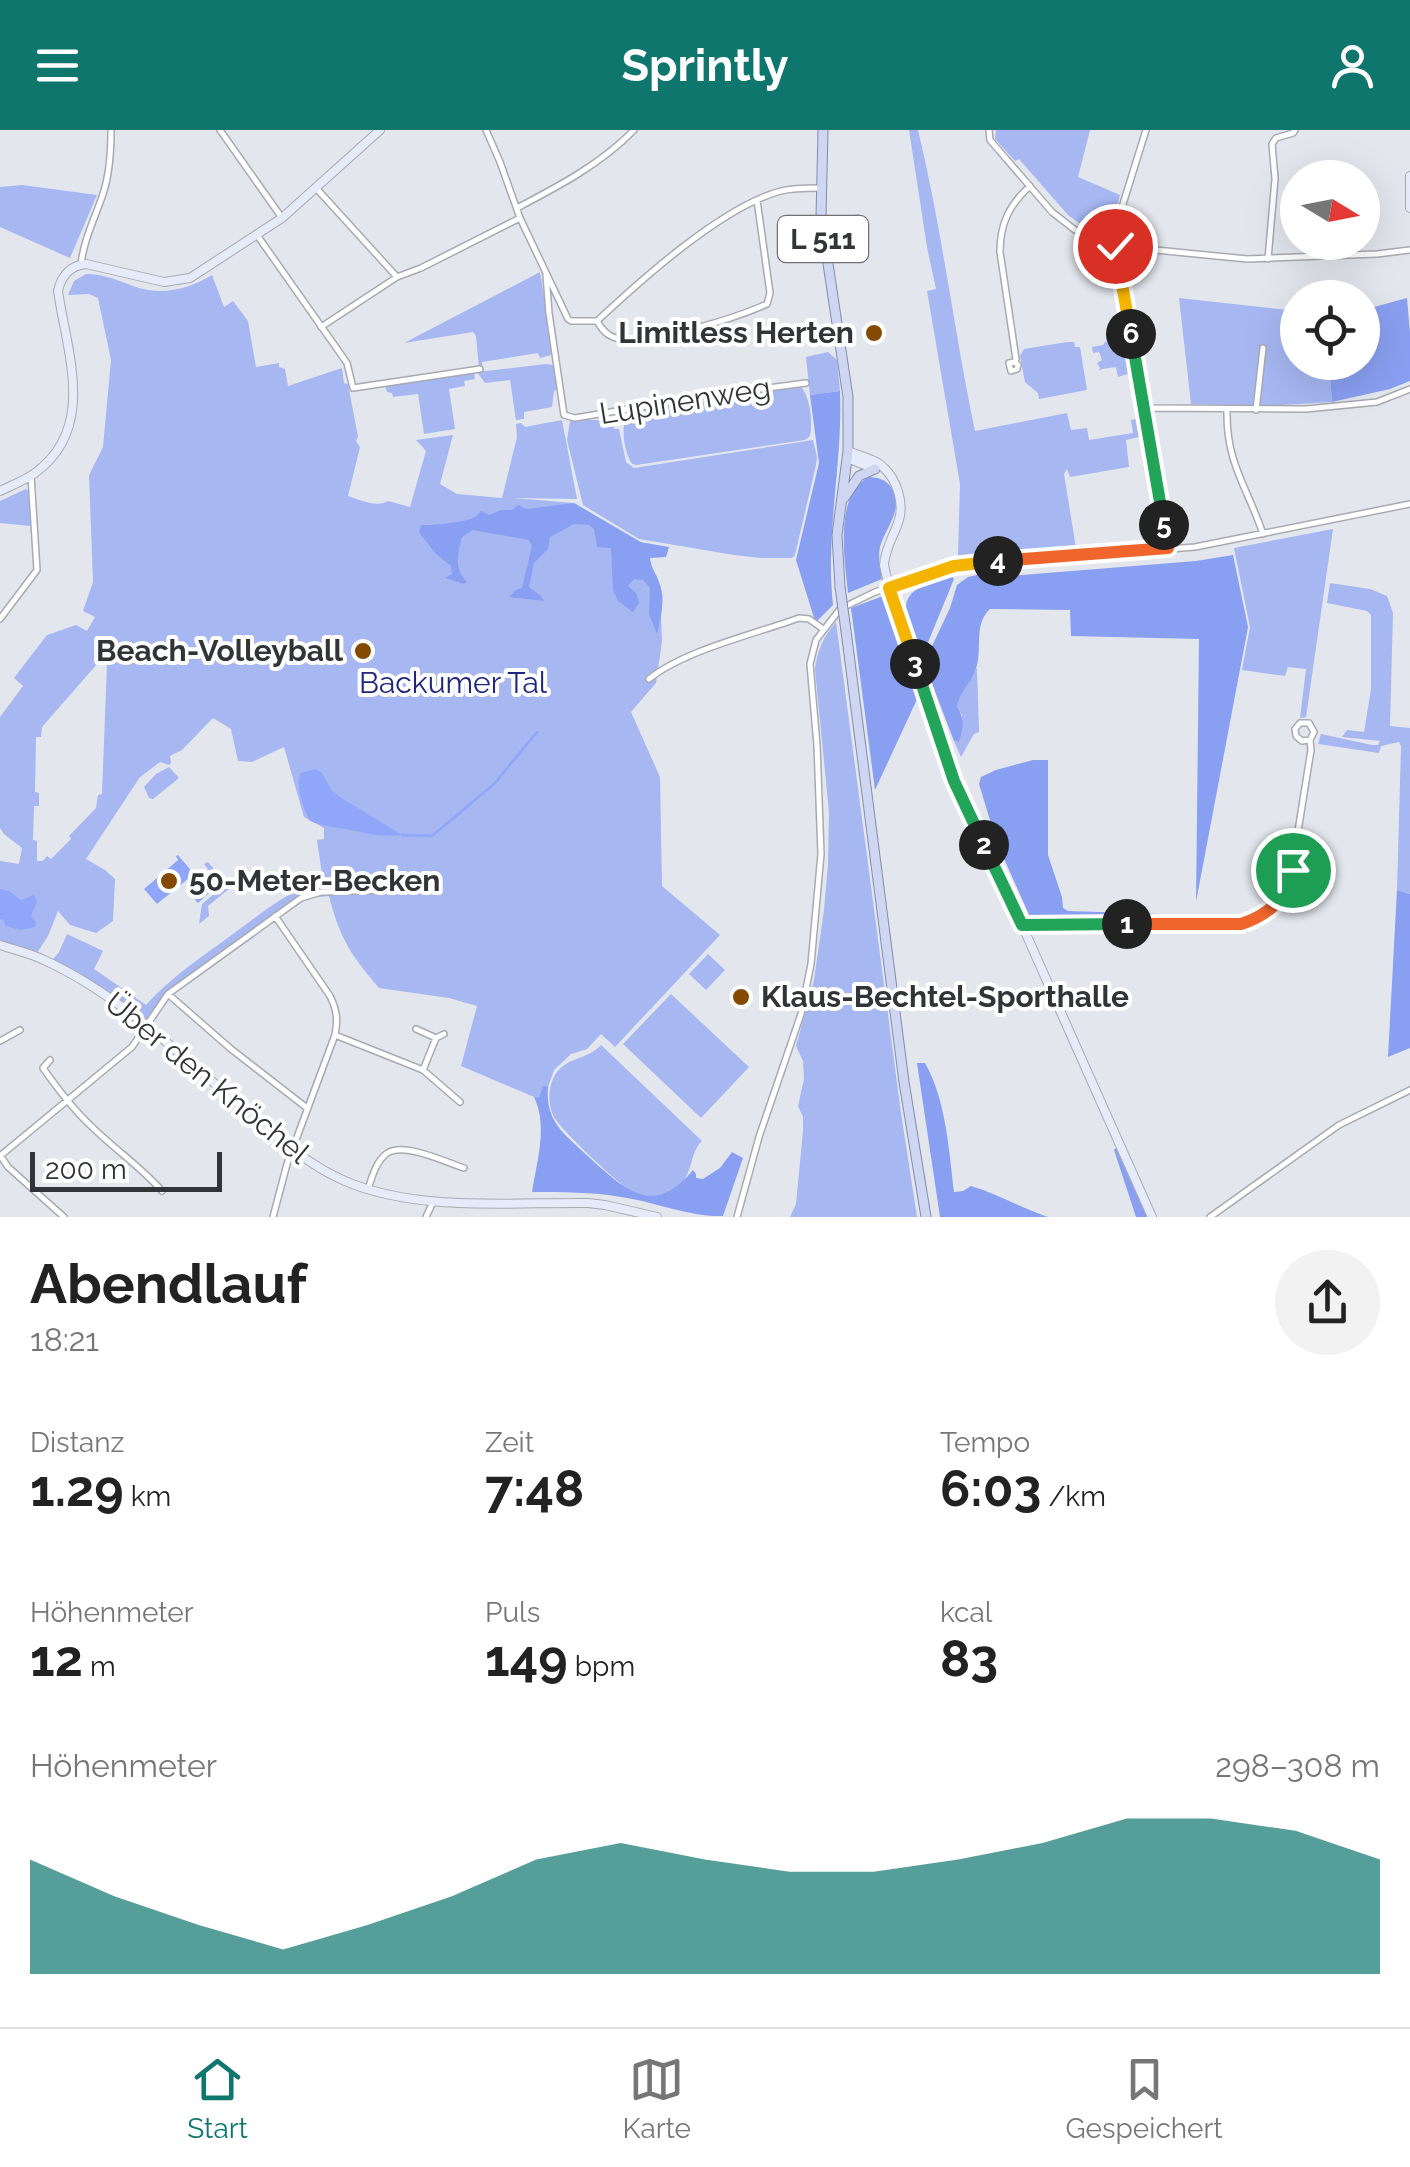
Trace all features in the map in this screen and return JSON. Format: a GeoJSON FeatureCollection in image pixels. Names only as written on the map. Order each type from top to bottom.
{"type":"FeatureCollection","features":[{"type":"Feature","properties":{"kind":"main road"},"geometry":{"type":"LineString","coordinates":[[0,490],[32,476],[58,449],[71,419],[74,384],[58,291],[62,277],[80,264],[178,282],[202,272],[282,218],[380,130]]}},
{"type":"Feature","properties":{"kind":"main road","name":"L 511"},"geometry":{"type":"LineString","coordinates":[[823,130],[823,235],[848,397],[848,455],[836,535],[840,587],[904,1082],[925,1212]]}},
{"type":"Feature","properties":{"kind":"main road"},"geometry":{"type":"LineString","coordinates":[[1410,176],[1410,208]]}},
{"type":"Feature","properties":{"kind":"main road"},"geometry":{"type":"LineString","coordinates":[[848,455],[889,474]]}},
{"type":"Feature","properties":{"kind":"main road"},"geometry":{"type":"LineString","coordinates":[[848,455],[879,464],[898,491],[899,520],[884,565],[954,781],[1152,1217]]}},
{"type":"Feature","properties":{"kind":"main road"},"geometry":{"type":"LineString","coordinates":[[839,510],[859,476],[876,469]]}},
{"type":"Feature","properties":{"kind":"main road","name":"Über den Knöchel"},"geometry":{"type":"LineString","coordinates":[[0,946],[39,958],[76,976],[146,1026],[292,1150],[322,1170],[368,1189],[434,1202],[605,1204],[657,1217]]}},
{"type":"Feature","properties":{"kind":"street"},"geometry":{"type":"LineString","coordinates":[[80,264],[106,183],[111,130]]}},
{"type":"Feature","properties":{"kind":"street"},"geometry":{"type":"LineString","coordinates":[[220,130],[282,218]]}},
{"type":"Feature","properties":{"kind":"street"},"geometry":{"type":"LineString","coordinates":[[486,130],[520,218],[568,319],[575,322],[597,321],[684,248],[757,200],[782,190],[820,188]]}},
{"type":"Feature","properties":{"kind":"street"},"geometry":{"type":"LineString","coordinates":[[517,208],[589,167],[634,130]]}},
{"type":"Feature","properties":{"kind":"street"},"geometry":{"type":"LineString","coordinates":[[1146,130],[1118,220],[1115,246],[1168,548]]}},
{"type":"Feature","properties":{"kind":"street"},"geometry":{"type":"LineString","coordinates":[[1268,259],[1275,179],[1272,144],[1276,138],[1295,130]]}},
{"type":"Feature","properties":{"kind":"street"},"geometry":{"type":"LineString","coordinates":[[989,132],[1052,212],[1072,227],[1115,246],[1248,260],[1410,250]]}},
{"type":"Feature","properties":{"kind":"street"},"geometry":{"type":"LineString","coordinates":[[1015,362],[1000,236],[1014,201],[1030,186]]}},
{"type":"Feature","properties":{"kind":"street"},"geometry":{"type":"LineString","coordinates":[[316,188],[397,277]]}},
{"type":"Feature","properties":{"kind":"street"},"geometry":{"type":"LineString","coordinates":[[597,321],[613,338],[636,339],[692,329],[767,304],[770,293],[757,200]]}},
{"type":"Feature","properties":{"kind":"street"},"geometry":{"type":"LineString","coordinates":[[321,327],[397,277],[520,218]]}},
{"type":"Feature","properties":{"kind":"street"},"geometry":{"type":"LineString","coordinates":[[257,235],[347,363],[353,388],[480,369]]}},
{"type":"Feature","properties":{"kind":"street","name":"Lupinenweg"},"geometry":{"type":"LineString","coordinates":[[546,272],[564,415],[576,418],[806,383]]}},
{"type":"Feature","properties":{"kind":"street"},"geometry":{"type":"LineString","coordinates":[[1256,410],[1262,348]]}},
{"type":"Feature","properties":{"kind":"street"},"geometry":{"type":"LineString","coordinates":[[1144,408],[1306,409],[1377,402],[1410,389]]}},
{"type":"Feature","properties":{"kind":"street"},"geometry":{"type":"LineString","coordinates":[[1227,410],[1226,432],[1236,472],[1263,534]]}},
{"type":"Feature","properties":{"kind":"street"},"geometry":{"type":"LineString","coordinates":[[0,619],[37,570],[32,476]]}},
{"type":"Feature","properties":{"kind":"street"},"geometry":{"type":"LineString","coordinates":[[736,1217],[804,1006],[812,964],[821,854],[810,664],[822,629],[840,609],[859,598],[954,566],[1195,546],[1410,504]]}},
{"type":"Feature","properties":{"kind":"street"},"geometry":{"type":"LineString","coordinates":[[649,679],[697,653],[800,618],[822,629]]}},
{"type":"Feature","properties":{"kind":"street"},"geometry":{"type":"LineString","coordinates":[[1022,925],[1241,924],[1266,914],[1283,896],[1290,881],[1310,740]]}},
{"type":"Feature","properties":{"kind":"street"},"geometry":{"type":"LineString","coordinates":[[64,1217],[8,1167],[0,1155],[116,1063],[132,1047],[168,994],[300,898],[321,892],[388,890]]}},
{"type":"Feature","properties":{"kind":"street"},"geometry":{"type":"LineString","coordinates":[[274,1217],[292,1150],[335,1035],[336,1010],[275,916]]}},
{"type":"Feature","properties":{"kind":"street"},"geometry":{"type":"LineString","coordinates":[[168,994],[307,1108]]}},
{"type":"Feature","properties":{"kind":"street"},"geometry":{"type":"LineString","coordinates":[[416,1029],[436,1038]]}},
{"type":"Feature","properties":{"kind":"street"},"geometry":{"type":"LineString","coordinates":[[0,1041],[20,1030]]}},
{"type":"Feature","properties":{"kind":"street"},"geometry":{"type":"LineString","coordinates":[[422,1070],[436,1038],[444,1034]]}},
{"type":"Feature","properties":{"kind":"street"},"geometry":{"type":"LineString","coordinates":[[335,1035],[422,1070],[460,1102]]}},
{"type":"Feature","properties":{"kind":"street"},"geometry":{"type":"LineString","coordinates":[[50,1060],[43,1068],[66,1100],[162,1192]]}},
{"type":"Feature","properties":{"kind":"street"},"geometry":{"type":"LineString","coordinates":[[1210,1217],[1339,1125],[1410,1090]]}},
{"type":"Feature","properties":{"kind":"street"},"geometry":{"type":"LineString","coordinates":[[368,1189],[382,1158],[398,1149],[464,1168]]}},
{"type":"Feature","properties":{"kind":"street"},"geometry":{"type":"LineString","coordinates":[[426,1217],[434,1202]]}},
{"type":"Feature","properties":{"kind":"green space"},"geometry":{"type":"Polygon","coordinates":[[[909,130],[918,130],[975,431],[1067,413],[1071,430],[1087,428],[1089,440],[1133,433],[1131,420],[1140,418],[1143,436],[1126,440],[1129,467],[1070,477],[1067,469],[1064,474],[1076,548],[958,556],[960,484],[927,291],[936,289],[909,130]]]}},
{"type":"Feature","properties":{"kind":"green space"},"geometry":{"type":"Polygon","coordinates":[[[996,130],[1090,130],[1078,177],[1120,195],[1110,234],[1083,226],[1068,215],[1019,159],[1015,161],[995,139],[996,130]]]}},
{"type":"Feature","properties":{"kind":"green space"},"geometry":{"type":"Polygon","coordinates":[[[22,185],[97,195],[70,258],[0,227],[0,187],[22,185]]]}},
{"type":"Feature","properties":{"kind":"green space"},"geometry":{"type":"Polygon","coordinates":[[[859,214],[862,228],[831,233],[830,219],[859,214]]]}},
{"type":"Feature","properties":{"kind":"green space"},"geometry":{"type":"Polygon","coordinates":[[[540,272],[551,355],[540,358],[538,353],[482,362],[479,368],[473,332],[404,343],[540,272]]]}},
{"type":"Feature","properties":{"kind":"green space","name":"Backumer Tal"},"geometry":{"type":"Polygon","coordinates":[[[92,274],[164,291],[183,288],[212,275],[224,307],[233,301],[248,321],[256,367],[279,363],[285,369],[288,386],[342,368],[360,447],[348,496],[373,504],[388,501],[410,507],[426,451],[416,440],[453,435],[440,484],[457,494],[502,498],[517,437],[516,424],[525,427],[562,420],[577,499],[513,498],[574,503],[641,542],[660,587],[662,641],[656,683],[631,712],[660,777],[662,886],[720,935],[615,1047],[601,1034],[587,1049],[571,1054],[554,1070],[539,1099],[461,1066],[477,1006],[379,988],[348,946],[329,896],[300,899],[168,994],[145,1026],[50,963],[67,934],[103,951],[94,969],[146,1005],[188,967],[265,911],[287,896],[323,881],[317,840],[324,839],[324,828],[304,817],[284,747],[252,762],[238,761],[231,729],[213,718],[182,750],[170,756],[169,765],[160,762],[140,777],[86,859],[115,879],[113,921],[96,933],[70,925],[58,911],[37,953],[0,941],[0,861],[19,864],[22,848],[0,828],[0,717],[23,686],[14,678],[47,635],[76,625],[87,631],[95,617],[83,611],[93,582],[89,475],[103,447],[111,360],[98,298],[89,294],[68,295],[74,281],[92,274]],[[98,663],[42,727],[41,737],[36,737],[35,792],[39,793],[39,806],[34,806],[33,840],[37,841],[37,861],[47,856],[51,859],[71,839],[69,836],[96,808],[98,795],[102,794],[107,664],[98,663]]]}},
{"type":"Feature","properties":{"kind":"green space"},"geometry":{"type":"Polygon","coordinates":[[[1179,298],[1280,309],[1280,380],[1330,380],[1332,402],[1264,406],[1191,404],[1179,298]]]}},
{"type":"Feature","properties":{"kind":"green space"},"geometry":{"type":"Polygon","coordinates":[[[1106,341],[1127,341],[1136,394],[1131,393],[1131,378],[1127,374],[1118,377],[1116,367],[1099,371],[1097,363],[1102,360],[1092,347],[1106,341]]]}},
{"type":"Feature","properties":{"kind":"green space"},"geometry":{"type":"Polygon","coordinates":[[[1067,342],[1080,347],[1087,390],[1039,399],[1038,393],[1025,382],[1020,356],[1024,349],[1067,342]]]}},
{"type":"Feature","properties":{"kind":"green space"},"geometry":{"type":"Polygon","coordinates":[[[828,352],[837,360],[840,391],[810,395],[806,357],[828,352]]]}},
{"type":"Feature","properties":{"kind":"green space"},"geometry":{"type":"Polygon","coordinates":[[[553,365],[558,389],[554,391],[552,407],[524,412],[524,419],[516,420],[510,380],[485,383],[477,372],[553,365]]]}},
{"type":"Feature","properties":{"kind":"green space"},"geometry":{"type":"Polygon","coordinates":[[[474,373],[475,379],[464,381],[465,386],[449,389],[455,429],[424,434],[418,394],[393,397],[385,386],[474,373]]]}},
{"type":"Feature","properties":{"kind":"green space"},"geometry":{"type":"Polygon","coordinates":[[[800,386],[811,416],[810,436],[805,440],[636,465],[629,459],[624,431],[628,413],[800,386]]]}},
{"type":"Feature","properties":{"kind":"green space"},"geometry":{"type":"Polygon","coordinates":[[[613,420],[614,429],[619,429],[626,462],[634,468],[813,440],[816,465],[795,555],[761,558],[639,539],[583,505],[567,440],[570,421],[613,420]]]}},
{"type":"Feature","properties":{"kind":"green space"},"geometry":{"type":"Polygon","coordinates":[[[26,489],[30,493],[31,526],[0,523],[0,501],[26,489]]]}},
{"type":"Feature","properties":{"kind":"green space"},"geometry":{"type":"Polygon","coordinates":[[[1333,529],[1306,717],[1300,718],[1306,669],[1288,667],[1285,676],[1242,670],[1250,627],[1234,548],[1333,529]]]}},
{"type":"Feature","properties":{"kind":"green space"},"geometry":{"type":"Polygon","coordinates":[[[1330,583],[1370,589],[1387,596],[1393,613],[1390,726],[1410,728],[1410,894],[1397,890],[1399,742],[1381,746],[1379,753],[1318,744],[1321,734],[1372,745],[1380,741],[1342,737],[1347,730],[1364,732],[1371,689],[1371,615],[1327,603],[1330,583]]]}},
{"type":"Feature","properties":{"kind":"green space"},"geometry":{"type":"Polygon","coordinates":[[[836,622],[917,1217],[790,1217],[796,1204],[803,1131],[798,1106],[803,1061],[796,1046],[814,980],[828,864],[829,812],[815,670],[821,644],[836,622]]]}},
{"type":"Feature","properties":{"kind":"green space"},"geometry":{"type":"Polygon","coordinates":[[[977,668],[979,732],[961,757],[954,741],[959,742],[962,715],[957,706],[959,693],[977,668]]]}},
{"type":"Feature","properties":{"kind":"green space"},"geometry":{"type":"Polygon","coordinates":[[[169,767],[179,778],[153,799],[149,798],[144,787],[169,767]]]}},
{"type":"Feature","properties":{"kind":"green space"},"geometry":{"type":"Polygon","coordinates":[[[208,862],[230,888],[208,906],[209,916],[199,924],[202,904],[222,887],[204,864],[208,862]]]}},
{"type":"Feature","properties":{"kind":"green space"},"geometry":{"type":"Polygon","coordinates":[[[708,954],[725,970],[706,990],[689,974],[708,954]]]}},
{"type":"Feature","properties":{"kind":"green space"},"geometry":{"type":"Polygon","coordinates":[[[671,994],[749,1067],[701,1118],[623,1044],[671,994]]]}},
{"type":"Feature","properties":{"kind":"green space"},"geometry":{"type":"Polygon","coordinates":[[[601,1045],[702,1141],[684,1180],[671,1191],[652,1196],[633,1192],[591,1157],[554,1117],[550,1093],[557,1072],[601,1045]]]}},
{"type":"Feature","properties":{"kind":"shaded area"},"geometry":{"type":"Polygon","coordinates":[[[1407,298],[1410,381],[1332,402],[1330,380],[1380,380],[1380,305],[1407,298]]]}},
{"type":"Feature","properties":{"kind":"shaded area"},"geometry":{"type":"Polygon","coordinates":[[[840,391],[831,551],[833,605],[815,621],[796,560],[819,463],[810,395],[840,391]]]}},
{"type":"Feature","properties":{"kind":"shaded area"},"geometry":{"type":"Polygon","coordinates":[[[870,477],[882,479],[891,487],[896,503],[880,547],[882,579],[848,593],[846,512],[858,485],[870,477]]]}},
{"type":"Feature","properties":{"kind":"shaded area"},"geometry":{"type":"Polygon","coordinates":[[[574,503],[640,542],[669,547],[666,557],[650,558],[662,595],[657,634],[649,614],[650,588],[643,580],[634,579],[628,586],[639,603],[633,612],[618,601],[613,590],[611,548],[597,547],[594,529],[589,525],[574,524],[550,537],[548,549],[534,563],[529,587],[544,601],[509,597],[522,588],[532,546],[529,540],[473,530],[462,537],[458,561],[467,582],[464,584],[445,578],[452,574],[451,566],[419,532],[421,525],[465,521],[481,511],[489,515],[518,505],[526,509],[574,503]]]}},
{"type":"Feature","properties":{"kind":"shaded area"},"geometry":{"type":"Polygon","coordinates":[[[1233,555],[1248,627],[1196,902],[1199,639],[1071,636],[1070,610],[990,609],[981,623],[975,671],[957,706],[962,724],[959,742],[954,741],[924,663],[957,585],[968,577],[1233,555]]]}},
{"type":"Feature","properties":{"kind":"shaded area"},"geometry":{"type":"Polygon","coordinates":[[[950,574],[954,579],[922,657],[906,604],[917,589],[950,574]]]}},
{"type":"Feature","properties":{"kind":"shaded area"},"geometry":{"type":"Polygon","coordinates":[[[883,596],[890,600],[919,695],[875,790],[851,608],[883,596]]]}},
{"type":"Feature","properties":{"kind":"shaded area"},"geometry":{"type":"Polygon","coordinates":[[[1048,760],[1048,855],[1063,908],[1194,918],[1030,917],[997,843],[979,784],[981,777],[996,770],[1048,760]]]}},
{"type":"Feature","properties":{"kind":"shaded area"},"geometry":{"type":"Polygon","coordinates":[[[316,769],[332,791],[402,835],[370,834],[310,821],[300,797],[299,780],[300,773],[316,769]]]}},
{"type":"Feature","properties":{"kind":"shaded area","name":"50-Meter-Becken"},"geometry":{"type":"Polygon","coordinates":[[[178,855],[194,874],[157,904],[144,889],[178,860],[178,855]]]}},
{"type":"Feature","properties":{"kind":"shaded area"},"geometry":{"type":"Polygon","coordinates":[[[208,874],[217,886],[198,903],[188,891],[208,874]]]}},
{"type":"Feature","properties":{"kind":"shaded area"},"geometry":{"type":"Polygon","coordinates":[[[0,889],[21,900],[34,895],[37,902],[31,916],[35,927],[21,930],[5,926],[0,919],[0,889]]]}},
{"type":"Feature","properties":{"kind":"shaded area"},"geometry":{"type":"Polygon","coordinates":[[[1397,890],[1410,894],[1410,1048],[1388,1057],[1397,890]]]}},
{"type":"Feature","properties":{"kind":"shaded area"},"geometry":{"type":"Polygon","coordinates":[[[917,1063],[925,1063],[938,1093],[954,1192],[971,1186],[1048,1217],[940,1217],[917,1063]]]}},
{"type":"Feature","properties":{"kind":"shaded area"},"geometry":{"type":"Polygon","coordinates":[[[543,1086],[548,1087],[550,1110],[565,1135],[616,1180],[640,1194],[666,1193],[693,1170],[696,1178],[703,1179],[720,1168],[732,1152],[743,1158],[723,1216],[610,1195],[532,1192],[541,1131],[534,1097],[539,1098],[543,1086]]]}},
{"type":"Feature","properties":{"kind":"shaded area"},"geometry":{"type":"Polygon","coordinates":[[[1116,1148],[1147,1217],[1136,1217],[1116,1148]]]}},
{"type":"Feature","properties":{"kind":"waterway"},"geometry":{"type":"LineString","coordinates":[[402,835],[432,836],[494,784],[537,732]]}},
{"type":"Feature","properties":{"kind":"place","name":"Limitless Herten"},"geometry":{"type":"Point","coordinates":[874,333]}},
{"type":"Feature","properties":{"kind":"place","name":"Beach-Volleyball"},"geometry":{"type":"Point","coordinates":[363,651]}},
{"type":"Feature","properties":{"kind":"place","name":"50-Meter-Becken"},"geometry":{"type":"Point","coordinates":[169,881]}},
{"type":"Feature","properties":{"kind":"place","name":"Klaus-Bechtel-Sporthalle"},"geometry":{"type":"Point","coordinates":[741,997]}},
{"type":"Feature","properties":{"kind":"route"},"geometry":{"type":"LineString","coordinates":[[1115,246],[1168,548],[972,563],[889,588],[954,781],[1022,925],[1241,924],[1272,909],[1287,889],[1293,870]]}}]}
